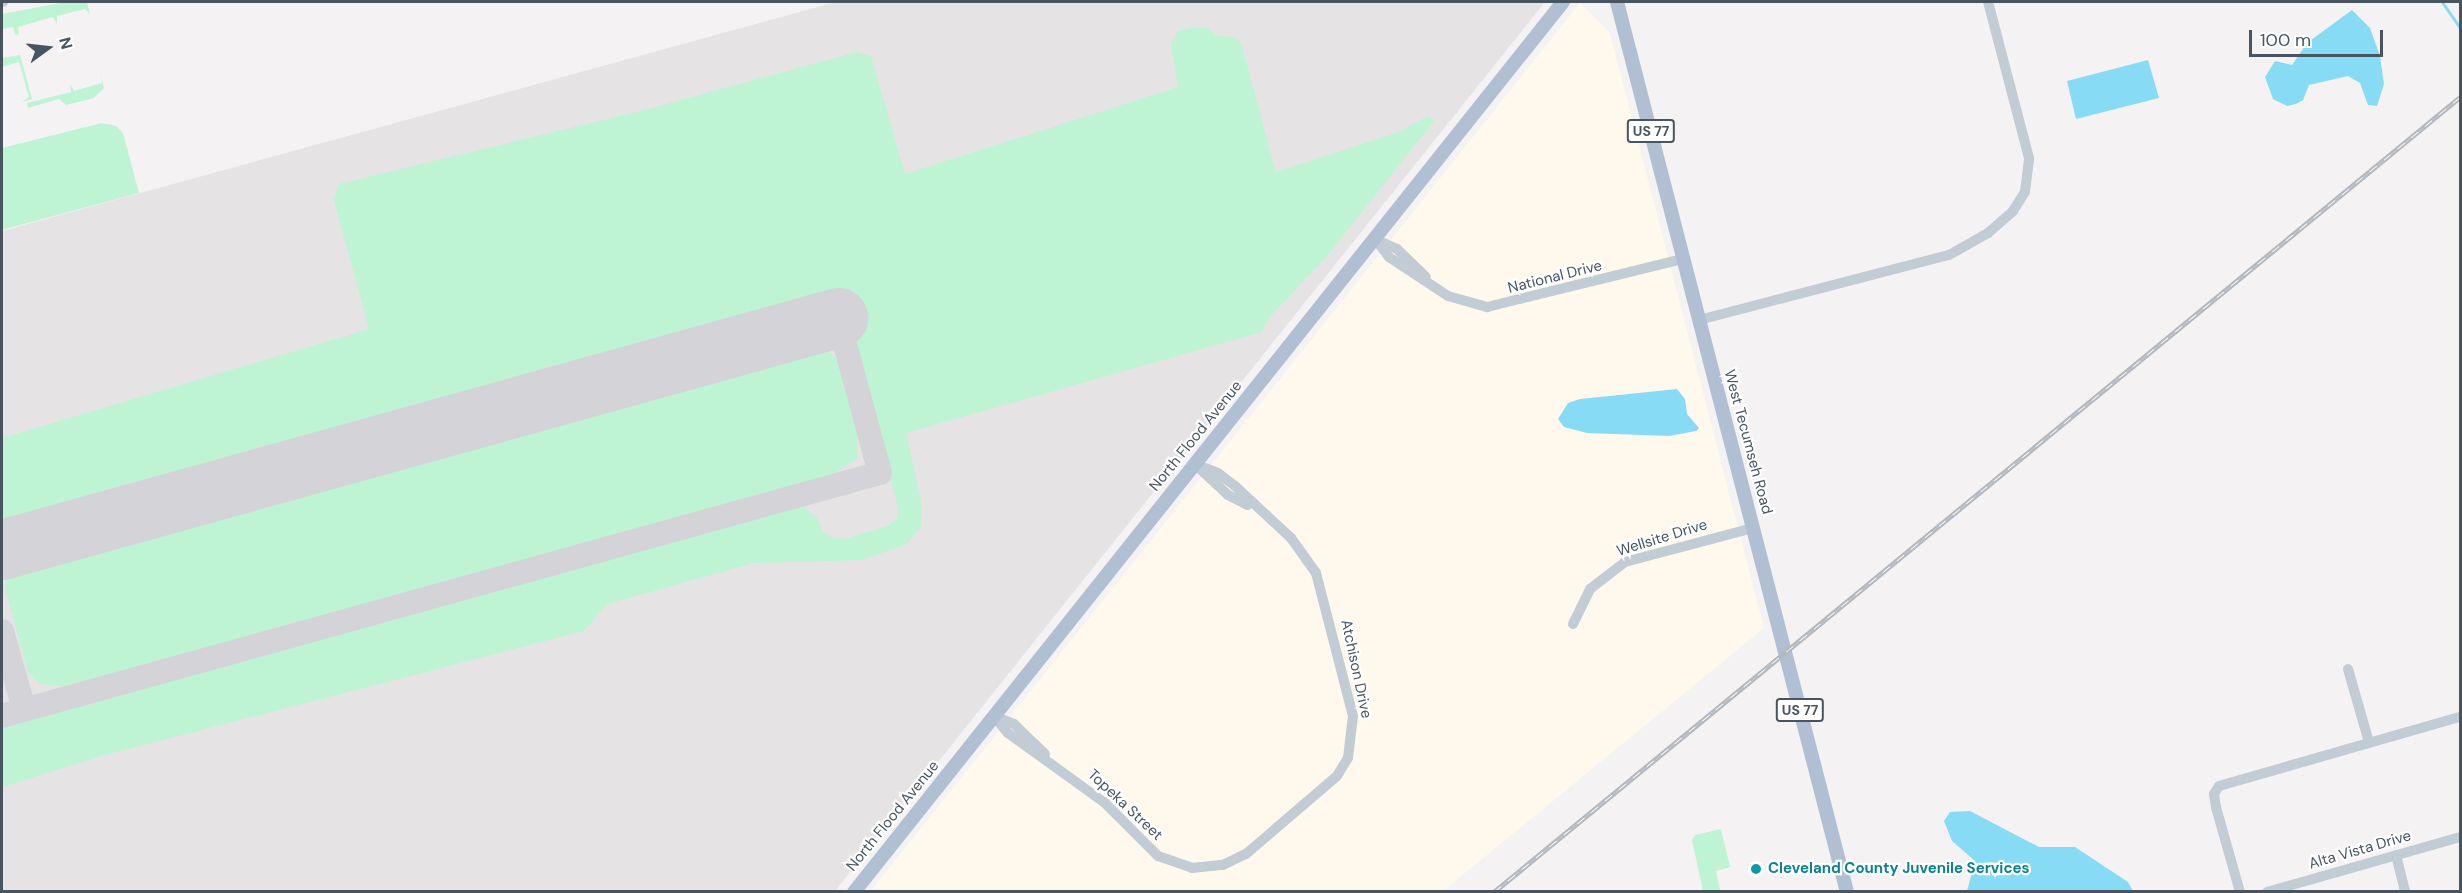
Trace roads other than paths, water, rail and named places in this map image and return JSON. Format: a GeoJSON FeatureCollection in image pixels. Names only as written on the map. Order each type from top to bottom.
{"type":"FeatureCollection","features":[{"type":"Feature","properties":{"kind":"main road","name":"North Flood Avenue"},"geometry":{"type":"LineString","coordinates":[[854,891],[1563,2]]}},
{"type":"Feature","properties":{"kind":"main road","name":"West Tecumseh Road"},"geometry":{"type":"LineString","coordinates":[[1616,2],[1847,891]]}},
{"type":"Feature","properties":{"kind":"street"},"geometry":{"type":"LineString","coordinates":[[1699,320],[1949,255],[1988,233],[2013,211],[2025,192],[2029,158],[1988,2]]}},
{"type":"Feature","properties":{"kind":"street","name":"National Drive"},"geometry":{"type":"LineString","coordinates":[[1375,238],[1389,257],[1437,288],[1466,304],[1496,307],[1683,260]]}},
{"type":"Feature","properties":{"kind":"street","name":"Atchison Drive"},"geometry":{"type":"LineString","coordinates":[[1195,464],[1228,495],[1256,509],[1291,538],[1316,573],[1354,724],[1342,768],[1276,831]]}},
{"type":"Feature","properties":{"kind":"street","name":"Wellsite Drive"},"geometry":{"type":"LineString","coordinates":[[1573,624],[1590,589],[1625,562],[1753,528]]}},
{"type":"Feature","properties":{"kind":"street"},"geometry":{"type":"LineString","coordinates":[[2348,669],[2368,742]]}},
{"type":"Feature","properties":{"kind":"street","name":"Topeka Street"},"geometry":{"type":"LineString","coordinates":[[994,716],[1014,724],[1053,763],[1105,803],[1151,850],[1180,866],[1202,869],[1223,865],[1246,854],[1276,831]]}},
{"type":"Feature","properties":{"kind":"street"},"geometry":{"type":"LineString","coordinates":[[2240,891],[2216,807],[2214,794],[2219,786],[2460,717]]}},
{"type":"Feature","properties":{"kind":"street","name":"Alta Vista Drive"},"geometry":{"type":"LineString","coordinates":[[2267,891],[2460,837]]}},
{"type":"Feature","properties":{"kind":"street"},"geometry":{"type":"LineString","coordinates":[[2396,855],[2405,891]]}},
{"type":"Feature","properties":{"kind":"water"},"geometry":{"type":"Polygon","coordinates":[[[2352,10],[2370,28],[2380,56],[2384,84],[2377,106],[2368,105],[2360,83],[2348,76],[2309,85],[2303,100],[2296,104],[2287,106],[2273,99],[2265,77],[2275,61],[2292,65],[2307,43],[2352,10]]]}},
{"type":"Feature","properties":{"kind":"water"},"geometry":{"type":"Polygon","coordinates":[[[2148,60],[2159,98],[2076,119],[2067,81],[2148,60]]]}},
{"type":"Feature","properties":{"kind":"water"},"geometry":{"type":"Polygon","coordinates":[[[1677,389],[1685,399],[1687,414],[1699,428],[1696,431],[1669,436],[1587,433],[1564,427],[1558,419],[1568,403],[1580,399],[1677,389]]]}},
{"type":"Feature","properties":{"kind":"water"},"geometry":{"type":"Polygon","coordinates":[[[1970,811],[2039,847],[2075,847],[2128,882],[2133,891],[1967,891],[1975,861],[1952,841],[1944,821],[1950,812],[1970,811]]]}},
{"type":"Feature","properties":{"kind":"waterway"},"geometry":{"type":"LineString","coordinates":[[2442,2],[2460,28]]}},
{"type":"Feature","properties":{"kind":"railway"},"geometry":{"type":"LineString","coordinates":[[1494,892],[2460,97]]}},
{"type":"Feature","properties":{"kind":"place","name":"Cleveland County Juvenile Services"},"geometry":{"type":"Point","coordinates":[1756,869]}}]}
